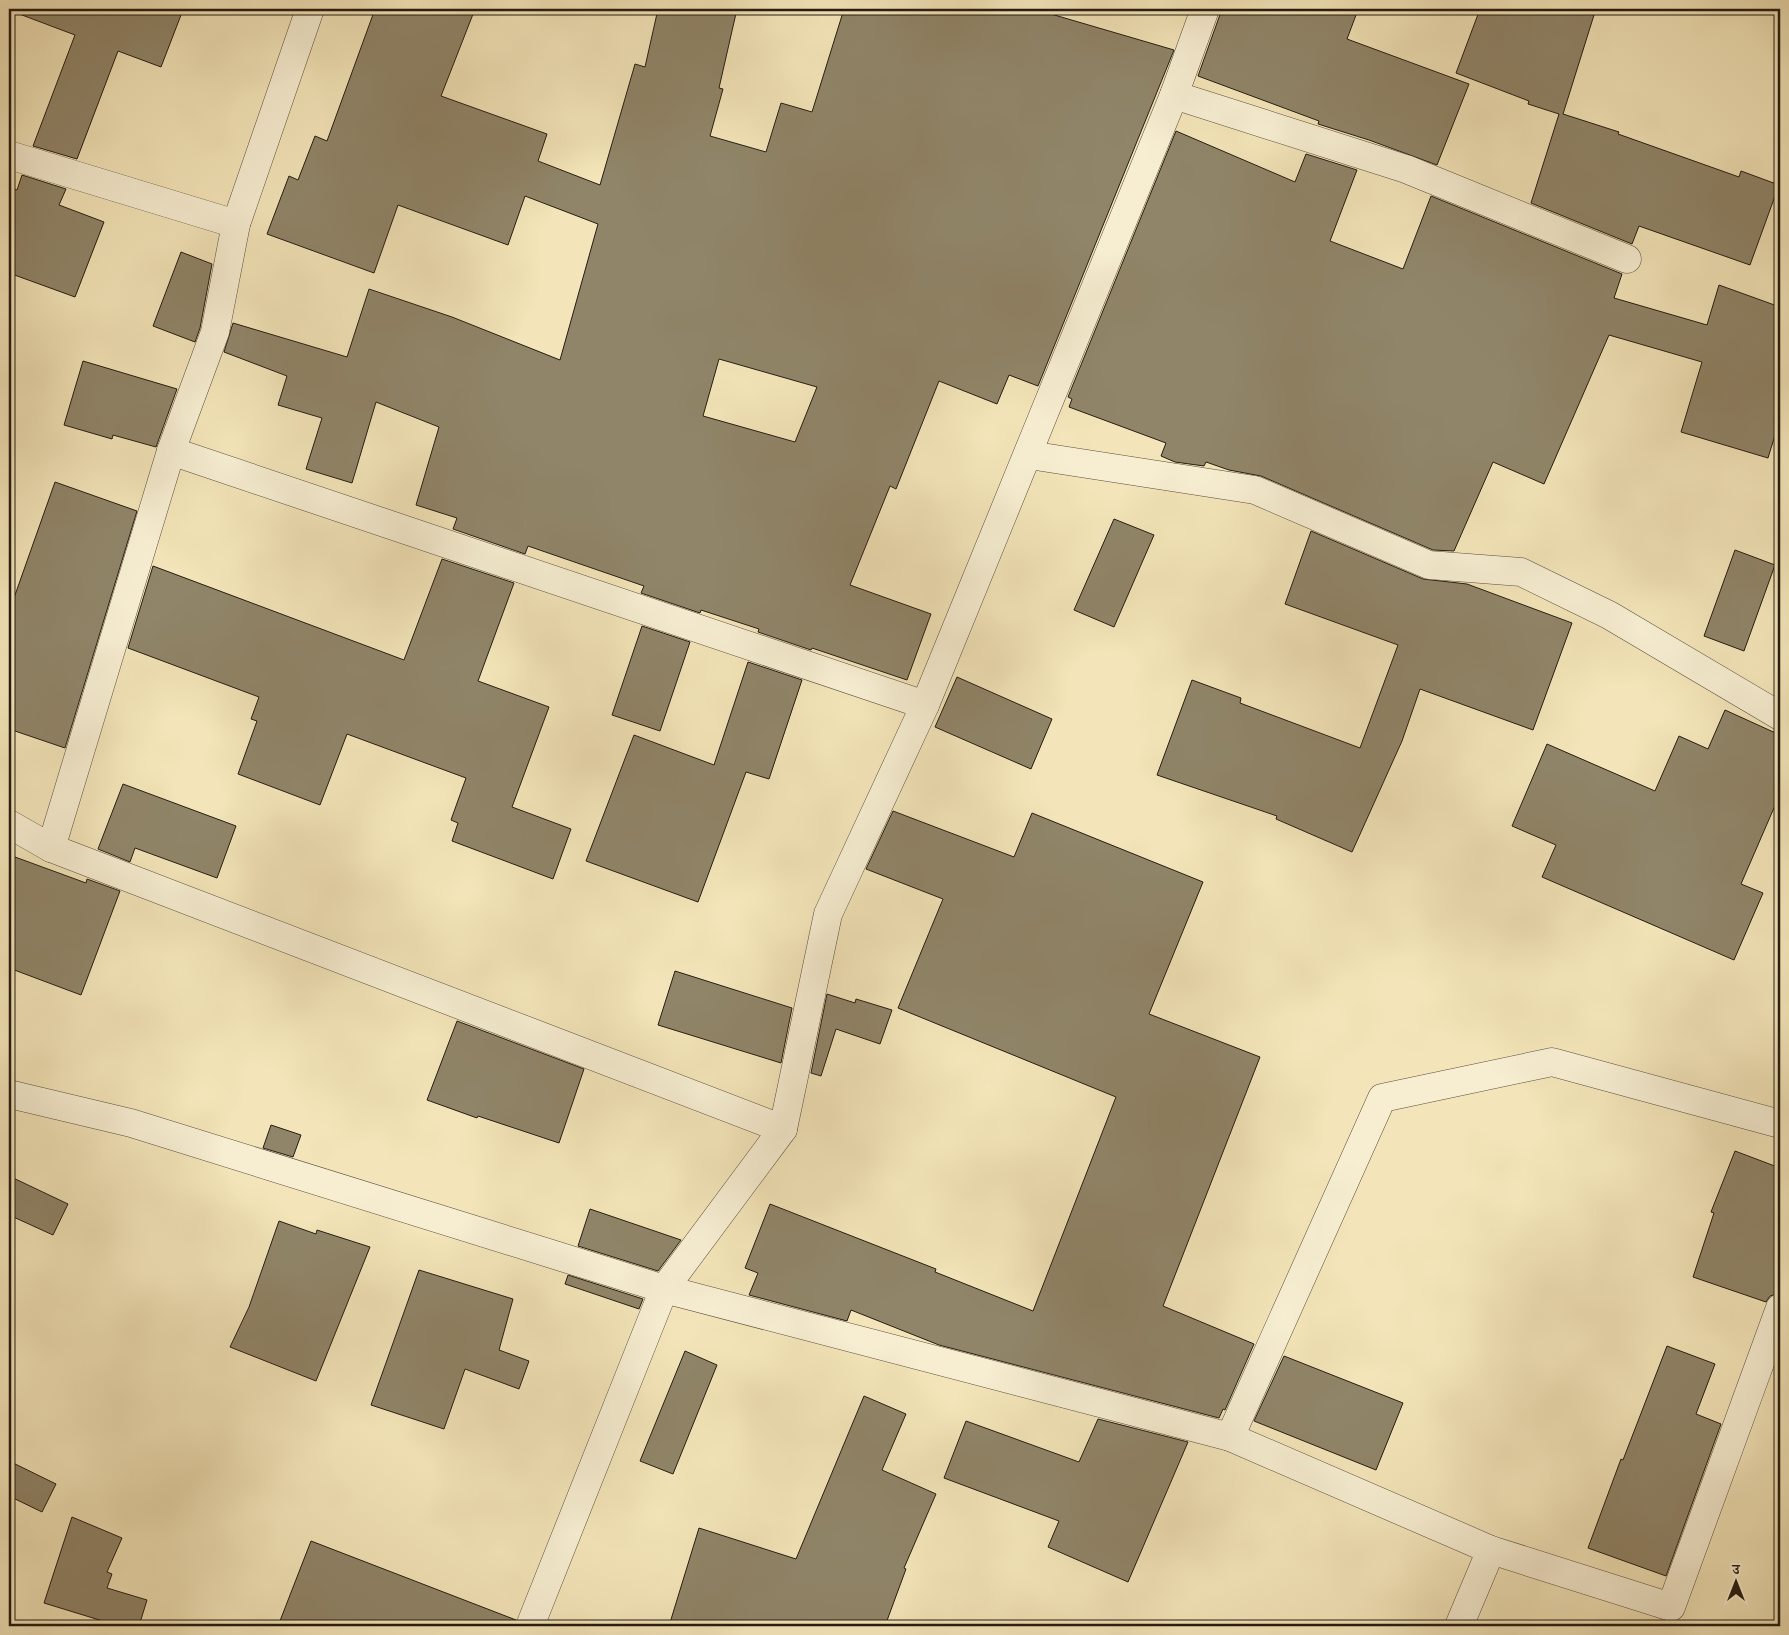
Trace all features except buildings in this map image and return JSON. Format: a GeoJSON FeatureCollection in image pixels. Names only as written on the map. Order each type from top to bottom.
{"type":"FeatureCollection","features":[{"type":"Feature","properties":{"kind":"street"},"geometry":{"type":"LineString","coordinates":[[51,848],[171,451],[215,332],[236,224],[310,9]]}},
{"type":"Feature","properties":{"kind":"street"},"geometry":{"type":"LineString","coordinates":[[530,1626],[664,1289],[783,1129],[828,914],[925,705],[1029,455],[1174,95],[1205,9]]}},
{"type":"Feature","properties":{"kind":"street"},"geometry":{"type":"LineString","coordinates":[[1174,95],[1406,170],[1627,259]]}},
{"type":"Feature","properties":{"kind":"street"},"geometry":{"type":"LineString","coordinates":[[9,155],[236,224]]}},
{"type":"Feature","properties":{"kind":"street"},"geometry":{"type":"LineString","coordinates":[[171,451],[925,705]]}},
{"type":"Feature","properties":{"kind":"street"},"geometry":{"type":"LineString","coordinates":[[1029,455],[1255,490],[1429,565],[1520,572],[1609,615],[1780,716]]}},
{"type":"Feature","properties":{"kind":"street"},"geometry":{"type":"LineString","coordinates":[[9,824],[51,848],[783,1129]]}},
{"type":"Feature","properties":{"kind":"street"},"geometry":{"type":"LineString","coordinates":[[1230,1437],[1382,1098],[1552,1062],[1780,1124]]}},
{"type":"Feature","properties":{"kind":"street"},"geometry":{"type":"LineString","coordinates":[[9,1094],[131,1123],[664,1289],[1230,1437],[1491,1550],[1671,1607],[1780,1308]]}},
{"type":"Feature","properties":{"kind":"street"},"geometry":{"type":"LineString","coordinates":[[1458,1626],[1491,1550]]}}]}
